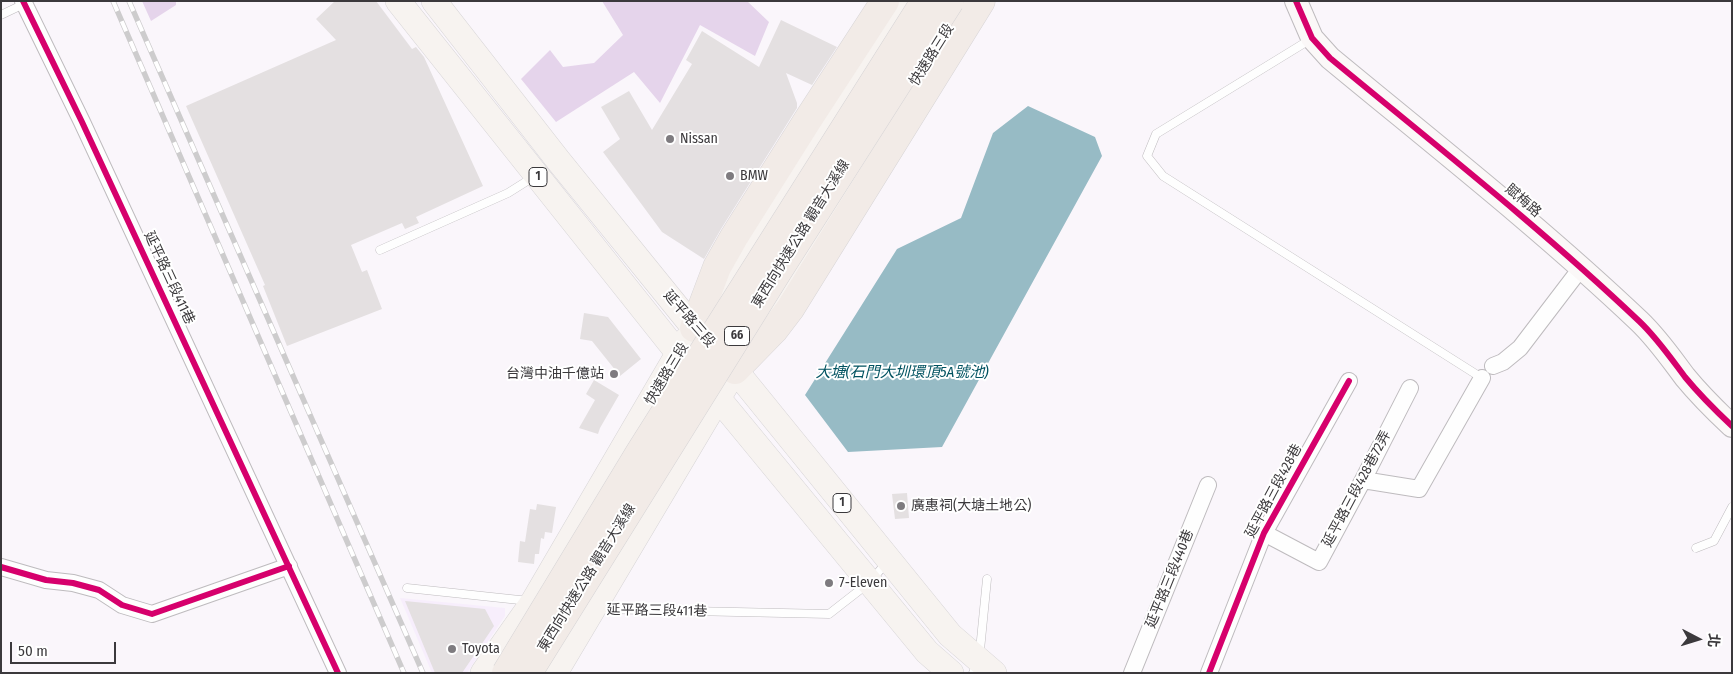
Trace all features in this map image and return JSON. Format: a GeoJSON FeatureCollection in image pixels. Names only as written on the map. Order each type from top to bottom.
{"type":"FeatureCollection","features":[{"type":"Feature","properties":{"kind":"highway"},"geometry":{"type":"LineString","coordinates":[[694,328],[717,267],[734,237],[885,1]]}},
{"type":"Feature","properties":{"kind":"highway","name":"東西向快速公路 觀音大溪線"},"geometry":{"type":"LineString","coordinates":[[506,673],[640,452],[925,1]]}},
{"type":"Feature","properties":{"kind":"highway","name":"東西向快速公路 觀音大溪線"},"geometry":{"type":"LineString","coordinates":[[528,673],[778,271],[950,1]]}},
{"type":"Feature","properties":{"kind":"highway"},"geometry":{"type":"LineString","coordinates":[[735,370],[774,330],[790,309],[981,1]]}},
{"type":"Feature","properties":{"kind":"main road","name":"延平路三段"},"geometry":{"type":"LineString","coordinates":[[434,1],[558,160],[694,328],[735,370],[950,635],[982,669]]}},
{"type":"Feature","properties":{"kind":"main road","name":"快速路三段"},"geometry":{"type":"LineString","coordinates":[[484,673],[533,602],[678,353],[903,1]]}},
{"type":"Feature","properties":{"kind":"main road","name":"快速路三段"},"geometry":{"type":"LineString","coordinates":[[555,673],[585,608],[644,523],[749,344],[966,1]]}},
{"type":"Feature","properties":{"kind":"main road","name":"延平路三段"},"geometry":{"type":"LineString","coordinates":[[399,2],[678,353],[718,398],[927,652],[951,673]]}},
{"type":"Feature","properties":{"kind":"main road"},"geometry":{"type":"LineString","coordinates":[[536,175],[558,160]]}},
{"type":"Feature","properties":{"kind":"street","name":"賦梅路"},"geometry":{"type":"LineString","coordinates":[[1296,1],[1312,38],[1330,58],[1492,192],[1641,322],[1686,378],[1732,426]]}},
{"type":"Feature","properties":{"kind":"street","name":"延平路三段411巷"},"geometry":{"type":"LineString","coordinates":[[24,2],[290,566],[338,673]]}},
{"type":"Feature","properties":{"kind":"street"},"geometry":{"type":"LineString","coordinates":[[1363,480],[1419,489],[1487,372],[1520,348],[1581,268]]}},
{"type":"Feature","properties":{"kind":"street","name":"延平路三段428巷"},"geometry":{"type":"LineString","coordinates":[[1208,673],[1264,533],[1349,381]]}},
{"type":"Feature","properties":{"kind":"street","name":"延平路三段428巷72弄"},"geometry":{"type":"LineString","coordinates":[[1264,533],[1319,562],[1410,388]]}},
{"type":"Feature","properties":{"kind":"street","name":"延平路三段440巷"},"geometry":{"type":"LineString","coordinates":[[1132,673],[1208,485]]}},
{"type":"Feature","properties":{"kind":"street"},"geometry":{"type":"LineString","coordinates":[[600,487],[644,523]]}},
{"type":"Feature","properties":{"kind":"street"},"geometry":{"type":"LineString","coordinates":[[1,567],[46,580],[73,582],[100,590],[122,605],[152,614],[290,566]]}},
{"type":"Feature","properties":{"kind":"lane"},"geometry":{"type":"LineString","coordinates":[[1,15],[24,2]]}},
{"type":"Feature","properties":{"kind":"lane"},"geometry":{"type":"LineString","coordinates":[[1312,38],[1156,134],[1147,156],[1163,176],[1487,372]]}},
{"type":"Feature","properties":{"kind":"lane"},"geometry":{"type":"LineString","coordinates":[[380,250],[508,193],[536,175]]}},
{"type":"Feature","properties":{"kind":"lane"},"geometry":{"type":"LineString","coordinates":[[1696,548],[1714,541],[1732,507]]}},
{"type":"Feature","properties":{"kind":"lane","name":"延平路三段411巷"},"geometry":{"type":"LineString","coordinates":[[406,588],[585,608],[829,614],[870,582],[889,560]]}},
{"type":"Feature","properties":{"kind":"lane"},"geometry":{"type":"LineString","coordinates":[[982,669],[987,579]]}},
{"type":"Feature","properties":{"kind":"shaded area"},"geometry":{"type":"Polygon","coordinates":[[[142,1],[176,1],[176,5],[151,21],[142,1]]]}},
{"type":"Feature","properties":{"kind":"shaded area"},"geometry":{"type":"Polygon","coordinates":[[[602,1],[747,1],[769,22],[755,56],[700,25],[660,103],[634,72],[556,122],[521,79],[550,50],[563,67],[594,63],[623,35],[602,1]]]}},
{"type":"Feature","properties":{"kind":"shaded area","name":"Toyota"},"geometry":{"type":"Polygon","coordinates":[[[400,598],[505,608],[505,616],[467,673],[432,673],[400,598]]]}},
{"type":"Feature","properties":{"kind":"water","name":"大塘(石門大圳環頂5A號池)"},"geometry":{"type":"Polygon","coordinates":[[[1028,106],[1095,137],[1102,156],[942,447],[848,452],[805,395],[897,249],[961,218],[993,133],[1028,106]]]}},
{"type":"Feature","properties":{"kind":"building"},"geometry":{"type":"Polygon","coordinates":[[[335,1],[376,1],[412,49],[416,47],[424,57],[483,186],[416,217],[419,223],[405,229],[402,223],[351,245],[362,272],[367,270],[382,309],[287,346],[263,286],[265,285],[186,106],[336,40],[316,19],[335,1]]]}},
{"type":"Feature","properties":{"kind":"building"},"geometry":{"type":"Polygon","coordinates":[[[781,20],[837,47],[812,85],[786,73],[797,108],[704,259],[662,232],[603,152],[620,139],[601,107],[629,91],[652,130],[692,64],[686,60],[702,31],[759,67],[781,20]]]}},
{"type":"Feature","properties":{"kind":"building"},"geometry":{"type":"Polygon","coordinates":[[[584,313],[608,317],[641,359],[620,376],[592,341],[580,339],[584,313]]]}},
{"type":"Feature","properties":{"kind":"building"},"geometry":{"type":"Polygon","coordinates":[[[594,380],[619,395],[598,434],[579,428],[595,400],[586,394],[594,380]]]}},
{"type":"Feature","properties":{"kind":"building","name":"廣惠祠(大塘土地公)"},"geometry":{"type":"Polygon","coordinates":[[[907,493],[909,518],[895,519],[892,494],[907,493]]]}},
{"type":"Feature","properties":{"kind":"building"},"geometry":{"type":"Polygon","coordinates":[[[537,504],[556,507],[552,533],[545,532],[544,539],[541,538],[539,554],[535,554],[534,564],[518,562],[520,541],[525,542],[530,509],[536,510],[537,504]]]}},
{"type":"Feature","properties":{"kind":"building","name":"Toyota"},"geometry":{"type":"Polygon","coordinates":[[[405,601],[485,609],[494,626],[462,673],[435,673],[405,601]]]}},
{"type":"Feature","properties":{"kind":"railway"},"geometry":{"type":"LineString","coordinates":[[113,1],[404,673]]}},
{"type":"Feature","properties":{"kind":"railway"},"geometry":{"type":"LineString","coordinates":[[129,1],[423,673]]}},
{"type":"Feature","properties":{"kind":"cycle path"},"geometry":{"type":"LineString","coordinates":[[23,1],[82,122],[338,673]]}},
{"type":"Feature","properties":{"kind":"cycle path"},"geometry":{"type":"LineString","coordinates":[[1296,1],[1312,38],[1330,58],[1487,187],[1646,327],[1690,383],[1732,426]]}},
{"type":"Feature","properties":{"kind":"cycle path"},"geometry":{"type":"LineString","coordinates":[[1209,673],[1264,533],[1349,381]]}},
{"type":"Feature","properties":{"kind":"cycle path"},"geometry":{"type":"LineString","coordinates":[[1,567],[46,580],[73,583],[99,590],[122,605],[152,614],[289,566]]}},
{"type":"Feature","properties":{"kind":"place","name":"Nissan"},"geometry":{"type":"Point","coordinates":[670,139]}},
{"type":"Feature","properties":{"kind":"place","name":"BMW"},"geometry":{"type":"Point","coordinates":[730,176]}},
{"type":"Feature","properties":{"kind":"place","name":"台灣中油千億站"},"geometry":{"type":"Point","coordinates":[614,374]}},
{"type":"Feature","properties":{"kind":"place","name":"廣惠祠(大塘土地公)"},"geometry":{"type":"Point","coordinates":[901,506]}},
{"type":"Feature","properties":{"kind":"place","name":"7-Eleven"},"geometry":{"type":"Point","coordinates":[829,583]}},
{"type":"Feature","properties":{"kind":"place","name":"Toyota"},"geometry":{"type":"Point","coordinates":[452,649]}}]}
